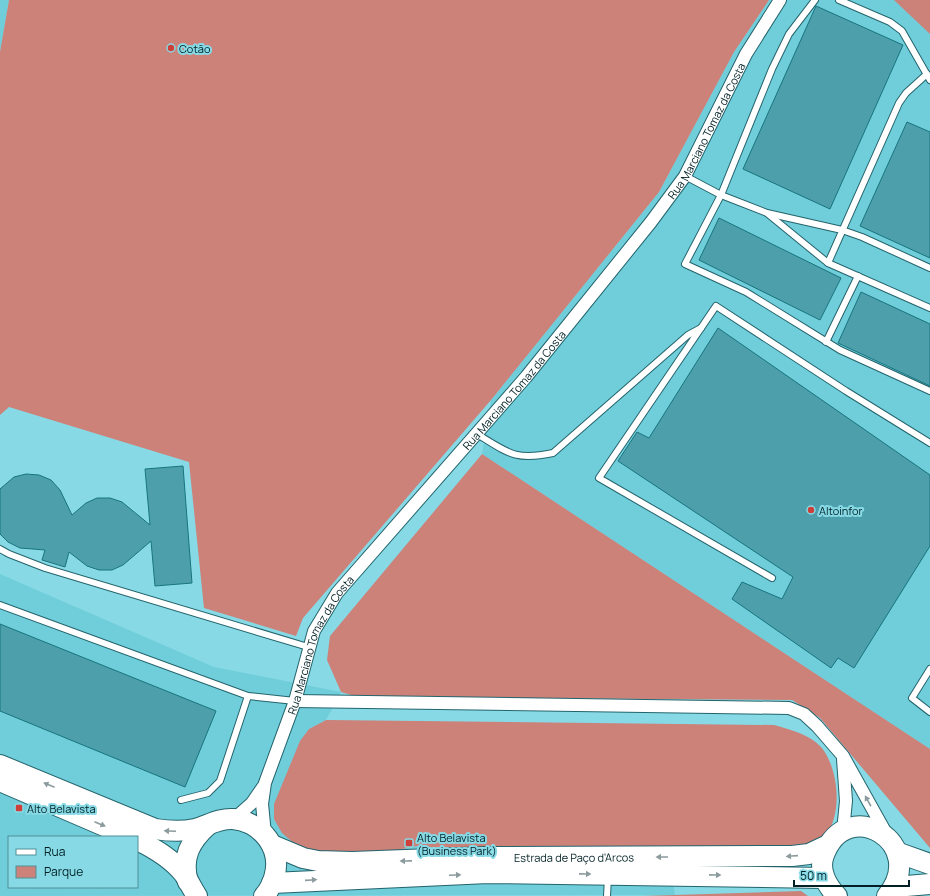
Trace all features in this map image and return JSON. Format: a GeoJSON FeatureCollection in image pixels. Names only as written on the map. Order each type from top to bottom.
{"type":"FeatureCollection","features":[{"type":"Feature","properties":{"kind":"main road","name":"Estrada de Paço d'Arcos"},"geometry":{"type":"LineString","coordinates":[[0,765],[155,829],[181,831],[208,825],[218,821],[234,819],[248,822],[269,840],[303,858],[318,861],[352,862],[493,856],[792,856],[809,854],[828,845],[837,834],[849,828],[862,826],[875,828],[887,835]]}},
{"type":"Feature","properties":{"kind":"main road"},"geometry":{"type":"LineString","coordinates":[[0,781],[128,836]]}},
{"type":"Feature","properties":{"kind":"main road"},"geometry":{"type":"LineString","coordinates":[[193,889],[185,871],[188,850],[194,839],[208,825]]}},
{"type":"Feature","properties":{"kind":"main road"},"geometry":{"type":"LineString","coordinates":[[887,835],[896,845],[902,866],[891,891]]}},
{"type":"Feature","properties":{"kind":"main road","name":"Estrada de Paço d'Arcos"},"geometry":{"type":"LineString","coordinates":[[269,840],[276,856],[276,871],[268,890],[488,873],[824,878]]}},
{"type":"Feature","properties":{"kind":"main road"},"geometry":{"type":"LineString","coordinates":[[138,841],[167,858],[184,874],[193,889]]}},
{"type":"Feature","properties":{"kind":"main road"},"geometry":{"type":"LineString","coordinates":[[828,845],[823,857],[824,878],[830,889],[838,896]]}},
{"type":"Feature","properties":{"kind":"main road"},"geometry":{"type":"LineString","coordinates":[[899,853],[930,864]]}},
{"type":"Feature","properties":{"kind":"main road"},"geometry":{"type":"LineString","coordinates":[[891,891],[930,884]]}},
{"type":"Feature","properties":{"kind":"street","name":"Rua Marciano Tomaz da Costa"},"geometry":{"type":"LineString","coordinates":[[269,840],[262,804],[266,783],[295,701],[308,647],[314,631],[337,593],[477,434],[580,311],[651,222],[684,176],[746,54],[780,0]]}},
{"type":"Feature","properties":{"kind":"street"},"geometry":{"type":"LineString","coordinates":[[295,701],[789,708],[804,714],[817,726],[843,756],[887,835]]}},
{"type":"Feature","properties":{"kind":"street"},"geometry":{"type":"LineString","coordinates":[[843,756],[846,801],[843,831]]}},
{"type":"Feature","properties":{"kind":"street","name":"Rua Marciano Tomaz da Costa"},"geometry":{"type":"LineString","coordinates":[[234,819],[252,803],[266,783]]}},
{"type":"Feature","properties":{"kind":"lane"},"geometry":{"type":"LineString","coordinates":[[815,0],[789,34],[775,62],[721,195],[685,264],[746,292],[826,342],[930,391]]}},
{"type":"Feature","properties":{"kind":"lane"},"geometry":{"type":"LineString","coordinates":[[828,262],[899,103],[906,93],[928,77],[902,31],[890,22],[839,0]]}},
{"type":"Feature","properties":{"kind":"lane"},"geometry":{"type":"LineString","coordinates":[[684,176],[721,195],[767,213],[842,230],[862,237],[930,268]]}},
{"type":"Feature","properties":{"kind":"lane"},"geometry":{"type":"LineString","coordinates":[[767,213],[828,262],[930,308]]}},
{"type":"Feature","properties":{"kind":"lane"},"geometry":{"type":"LineString","coordinates":[[826,342],[858,276]]}},
{"type":"Feature","properties":{"kind":"lane"},"geometry":{"type":"LineString","coordinates":[[772,578],[600,478],[716,306],[846,391],[930,443]]}},
{"type":"Feature","properties":{"kind":"lane"},"geometry":{"type":"LineString","coordinates":[[477,434],[502,450],[522,457],[536,456],[553,452],[688,335],[703,327]]}},
{"type":"Feature","properties":{"kind":"lane"},"geometry":{"type":"LineString","coordinates":[[0,549],[45,568],[308,647]]}},
{"type":"Feature","properties":{"kind":"lane"},"geometry":{"type":"LineString","coordinates":[[0,605],[248,696],[295,701]]}},
{"type":"Feature","properties":{"kind":"lane"},"geometry":{"type":"LineString","coordinates":[[930,669],[912,698],[930,712]]}},
{"type":"Feature","properties":{"kind":"lane"},"geometry":{"type":"LineString","coordinates":[[181,800],[208,793],[220,781],[248,696]]}},
{"type":"Feature","properties":{"kind":"lane"},"geometry":{"type":"LineString","coordinates":[[608,874],[608,896]]}},
{"type":"Feature","properties":{"kind":"shaded area"},"geometry":{"type":"Polygon","coordinates":[[[0,0],[9,0],[0,52],[0,0]]]}},
{"type":"Feature","properties":{"kind":"shaded area"},"geometry":{"type":"Polygon","coordinates":[[[769,0],[899,0],[930,32],[930,749],[482,454],[491,400],[659,192],[734,52],[769,0]]]}},
{"type":"Feature","properties":{"kind":"shaded area"},"geometry":{"type":"Polygon","coordinates":[[[0,574],[214,667],[341,692],[326,720],[309,729],[388,852],[417,846],[453,849],[668,849],[675,895],[0,896],[0,574]]]}},
{"type":"Feature","properties":{"kind":"green space"},"geometry":{"type":"Polygon","coordinates":[[[9,0],[769,0],[734,52],[659,192],[491,400],[303,618],[296,636],[204,608],[189,462],[9,407],[0,415],[0,52],[9,0]]]}},
{"type":"Feature","properties":{"kind":"green space"},"geometry":{"type":"Polygon","coordinates":[[[894,0],[930,0],[930,34],[894,0]]]}},
{"type":"Feature","properties":{"kind":"green space"},"geometry":{"type":"Polygon","coordinates":[[[482,454],[930,749],[930,848],[820,718],[792,700],[358,697],[341,692],[327,660],[330,636],[482,454]]]}},
{"type":"Feature","properties":{"kind":"green space"},"geometry":{"type":"Polygon","coordinates":[[[326,720],[774,725],[811,739],[821,747],[828,757],[836,784],[837,799],[835,813],[831,827],[824,837],[814,845],[799,849],[453,849],[417,846],[388,852],[315,853],[296,845],[282,833],[274,819],[274,804],[300,741],[309,729],[326,720]]]}},
{"type":"Feature","properties":{"kind":"green space"},"geometry":{"type":"Polygon","coordinates":[[[801,891],[808,896],[643,896],[801,891]]]}},
{"type":"Feature","properties":{"kind":"building"},"geometry":{"type":"Polygon","coordinates":[[[816,6],[903,45],[830,209],[743,169],[816,6]]]}},
{"type":"Feature","properties":{"kind":"building"},"geometry":{"type":"Polygon","coordinates":[[[907,122],[930,132],[930,258],[860,226],[907,122]]]}},
{"type":"Feature","properties":{"kind":"building"},"geometry":{"type":"Polygon","coordinates":[[[719,218],[841,278],[820,320],[699,260],[719,218]]]}},
{"type":"Feature","properties":{"kind":"building"},"geometry":{"type":"Polygon","coordinates":[[[861,292],[930,324],[930,386],[838,343],[861,292]]]}},
{"type":"Feature","properties":{"kind":"building","name":"Altoinfor"},"geometry":{"type":"Polygon","coordinates":[[[718,328],[930,475],[930,546],[854,668],[838,658],[831,668],[732,599],[742,582],[782,599],[793,577],[618,461],[637,432],[649,438],[718,328]]]}},
{"type":"Feature","properties":{"kind":"building"},"geometry":{"type":"Polygon","coordinates":[[[183,466],[192,583],[155,586],[151,541],[123,565],[112,570],[99,570],[87,566],[69,552],[65,567],[42,560],[45,550],[20,548],[8,542],[0,534],[0,489],[14,477],[26,474],[39,475],[51,480],[60,490],[72,515],[86,503],[97,498],[110,498],[122,502],[150,525],[145,469],[183,466]]]}},
{"type":"Feature","properties":{"kind":"building"},"geometry":{"type":"Polygon","coordinates":[[[0,624],[216,711],[185,787],[0,711],[0,624]]]}},
{"type":"Feature","properties":{"kind":"place","name":"Cotão"},"geometry":{"type":"Point","coordinates":[171,48]}},
{"type":"Feature","properties":{"kind":"place","name":"Altoinfor"},"geometry":{"type":"Point","coordinates":[811,510]}},
{"type":"Feature","properties":{"kind":"place","name":"Alto Belavista"},"geometry":{"type":"Point","coordinates":[19,808]}},
{"type":"Feature","properties":{"kind":"place","name":"Alto Belavista (Business Park)"},"geometry":{"type":"Point","coordinates":[409,843]}}]}
